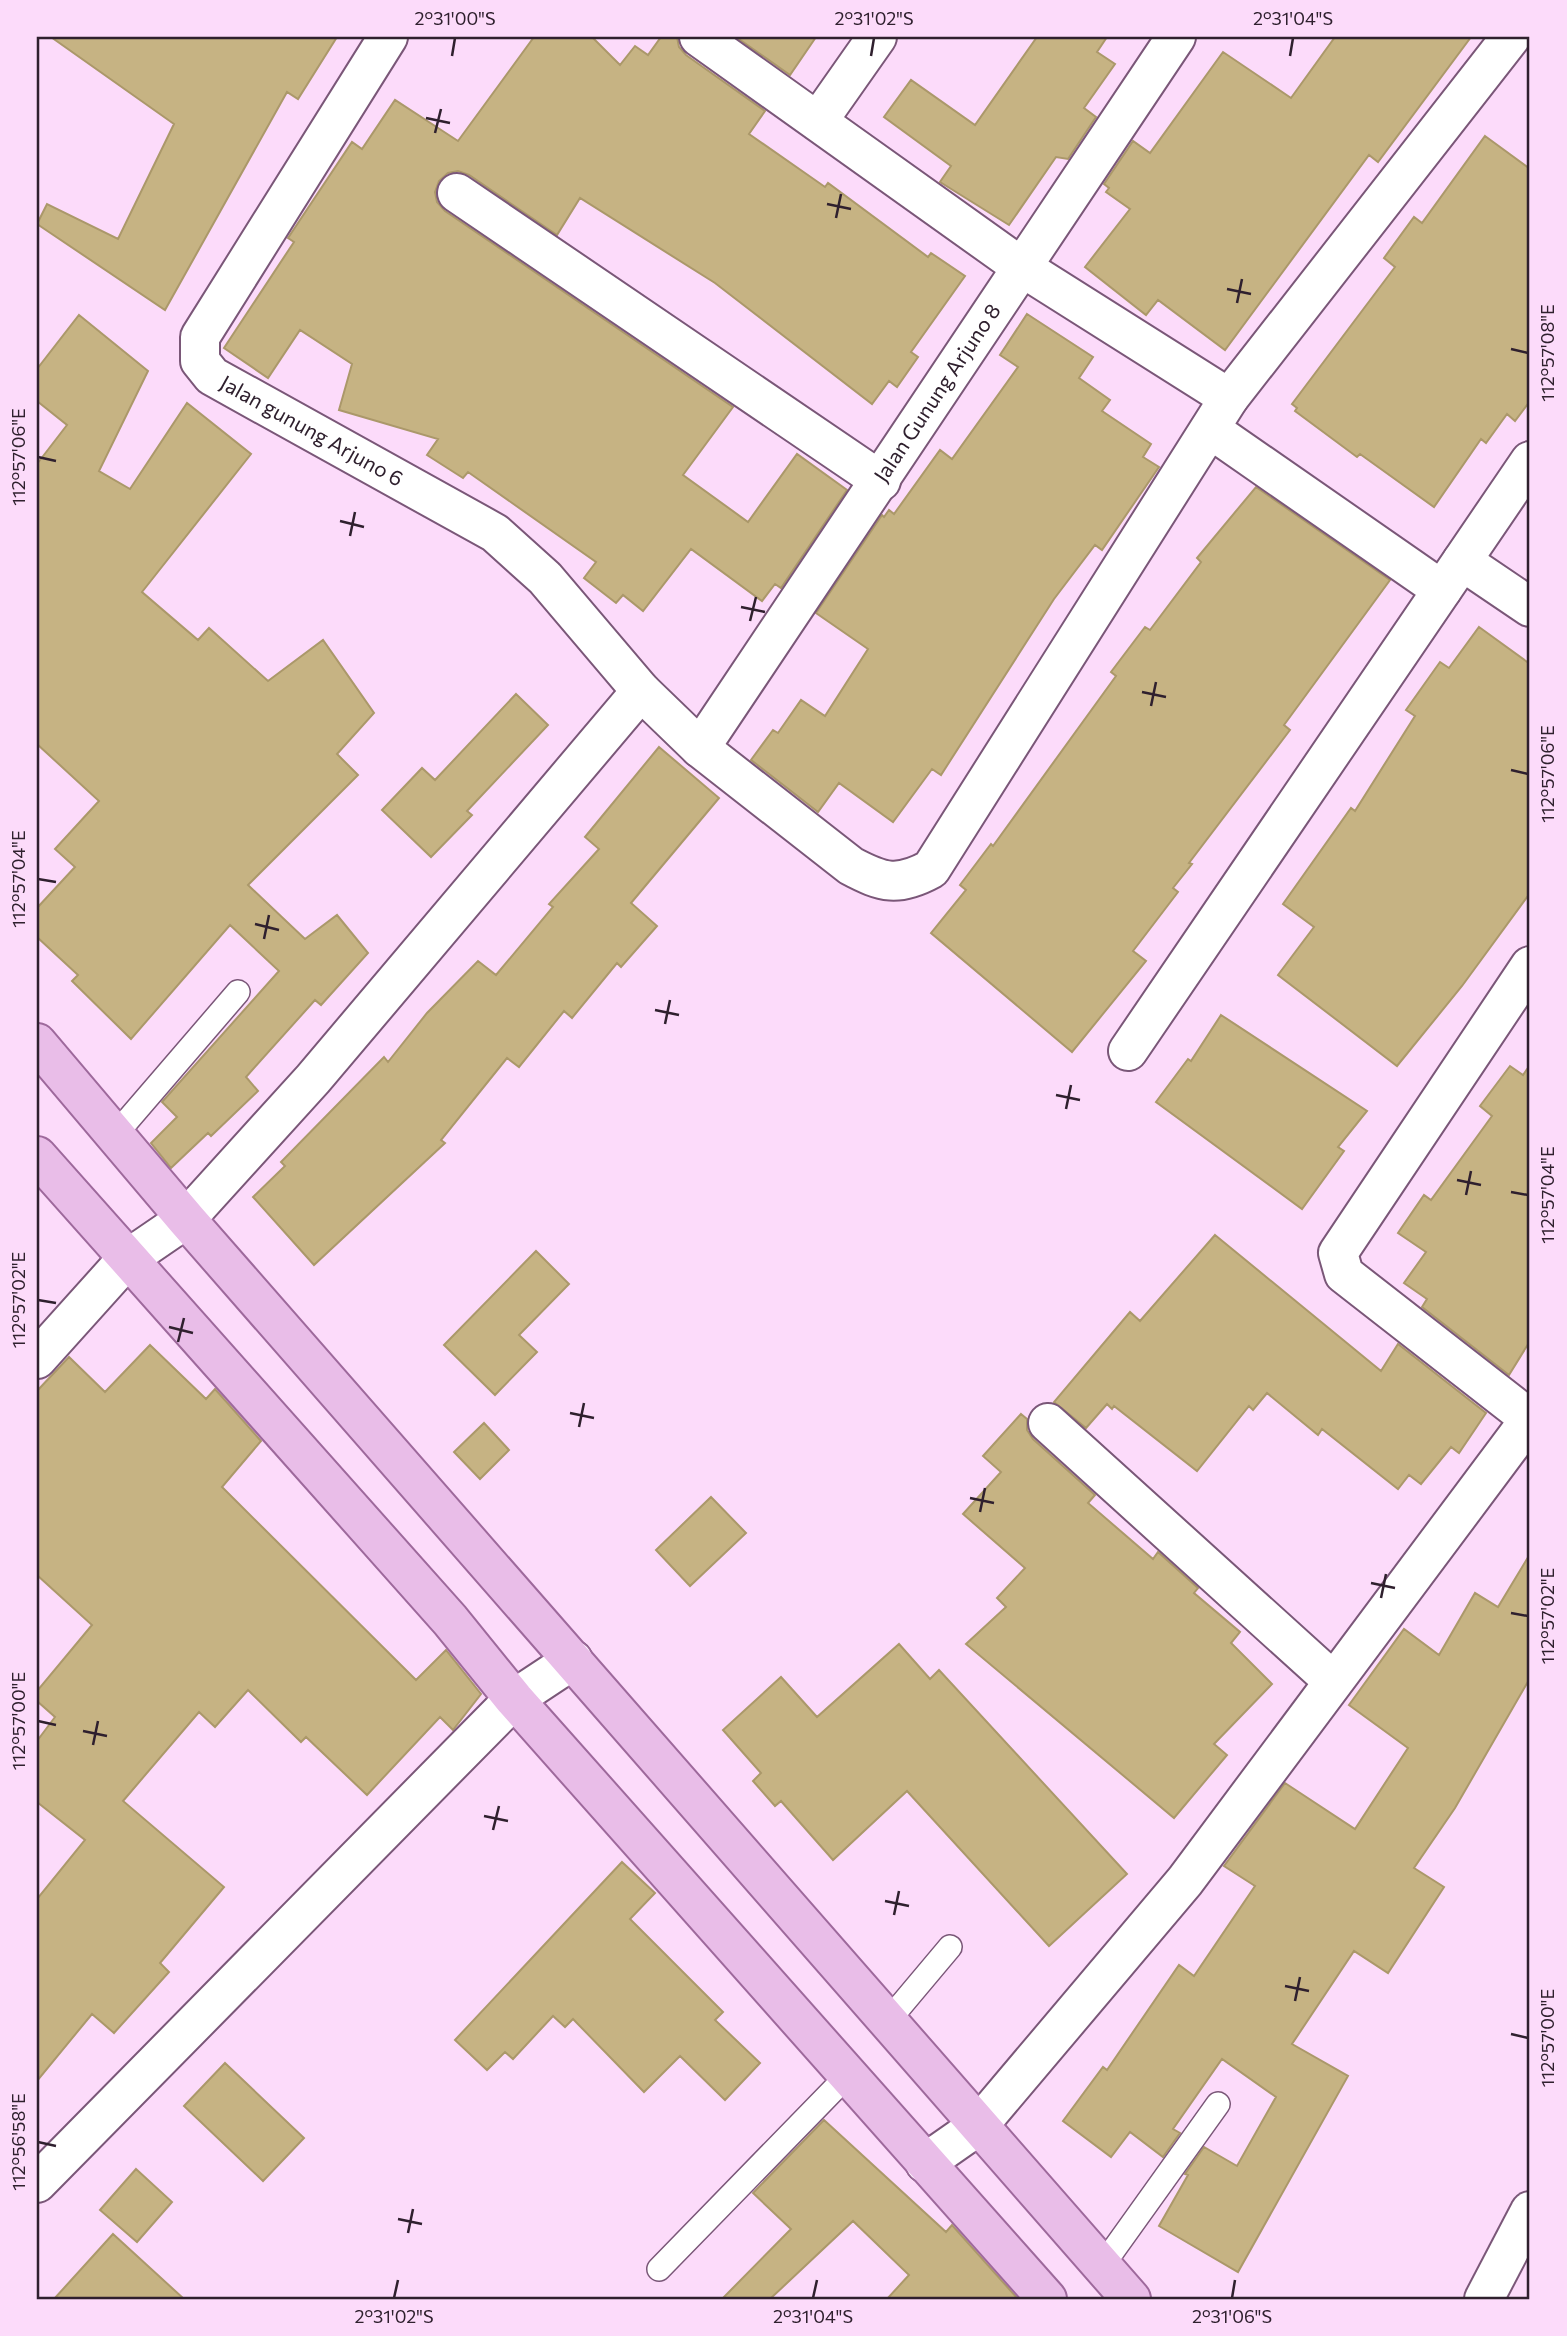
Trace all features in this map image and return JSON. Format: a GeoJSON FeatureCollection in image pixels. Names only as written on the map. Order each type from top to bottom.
{"type":"FeatureCollection","features":[{"type":"Feature","properties":{"kind":"main road"},"geometry":{"type":"LineString","coordinates":[[37,1043],[186,1219],[1131,2299]]}},
{"type":"Feature","properties":{"kind":"main road"},"geometry":{"type":"LineString","coordinates":[[37,1156],[126,1260],[450,1620],[514,1699],[1047,2299]]}},
{"type":"Feature","properties":{"kind":"street","name":"Jalan gunung Arjuno 6"},"geometry":{"type":"LineString","coordinates":[[388,37],[200,337],[200,361],[212,376],[495,533],[545,578],[641,691],[700,748],[851,866],[877,879],[892,881],[910,880],[931,869],[1220,414],[1511,37]]}},
{"type":"Feature","properties":{"kind":"street"},"geometry":{"type":"LineString","coordinates":[[699,37],[1020,266],[1220,414],[1452,575],[1530,607]]}},
{"type":"Feature","properties":{"kind":"street"},"geometry":{"type":"LineString","coordinates":[[818,121],[877,37]]}},
{"type":"Feature","properties":{"kind":"street","name":"Jalan Gunung Arjuno 8"},"geometry":{"type":"LineString","coordinates":[[700,748],[881,481],[1020,266],[1176,37]]}},
{"type":"Feature","properties":{"kind":"street"},"geometry":{"type":"LineString","coordinates":[[457,193],[881,481]]}},
{"type":"Feature","properties":{"kind":"street"},"geometry":{"type":"LineString","coordinates":[[1128,1051],[1530,461]]}},
{"type":"Feature","properties":{"kind":"street"},"geometry":{"type":"LineString","coordinates":[[37,1359],[126,1260],[186,1219],[313,1079],[641,691]]}},
{"type":"Feature","properties":{"kind":"street"},"geometry":{"type":"LineString","coordinates":[[925,2163],[978,2126],[1185,1881],[1530,1419],[1344,1274],[1338,1253],[1530,966]]}},
{"type":"Feature","properties":{"kind":"street"},"geometry":{"type":"LineString","coordinates":[[1048,1423],[1332,1681]]}},
{"type":"Feature","properties":{"kind":"street"},"geometry":{"type":"LineString","coordinates":[[37,2183],[514,1699],[573,1660]]}},
{"type":"Feature","properties":{"kind":"street"},"geometry":{"type":"LineString","coordinates":[[1484,2299],[1530,2211]]}},
{"type":"Feature","properties":{"kind":"lane"},"geometry":{"type":"LineString","coordinates":[[115,1135],[238,992]]}},
{"type":"Feature","properties":{"kind":"lane"},"geometry":{"type":"LineString","coordinates":[[887,2022],[950,1947]]}},
{"type":"Feature","properties":{"kind":"lane"},"geometry":{"type":"LineString","coordinates":[[659,2269],[848,2076]]}},
{"type":"Feature","properties":{"kind":"lane"},"geometry":{"type":"LineString","coordinates":[[1102,2266],[1218,2104]]}},
{"type":"Feature","properties":{"kind":"building"},"geometry":{"type":"Polygon","coordinates":[[[51,37],[337,37],[298,99],[287,92],[165,310],[37,224],[47,204],[118,239],[174,124],[51,37]]]}},
{"type":"Feature","properties":{"kind":"building"},"geometry":{"type":"Polygon","coordinates":[[[534,37],[592,37],[620,65],[635,46],[648,55],[661,37],[677,37],[679,47],[686,55],[765,111],[749,134],[825,187],[828,183],[928,257],[931,253],[965,276],[911,352],[918,357],[897,387],[889,381],[872,404],[715,283],[580,198],[557,235],[469,175],[458,171],[448,173],[439,181],[435,192],[437,202],[445,211],[733,407],[683,475],[748,522],[797,454],[847,490],[781,588],[775,584],[762,601],[691,549],[643,611],[623,595],[616,603],[584,578],[596,562],[468,472],[463,478],[427,455],[438,439],[339,410],[352,364],[300,330],[268,378],[224,348],[294,242],[288,238],[352,142],[362,149],[395,100],[458,141],[534,37]]]}},
{"type":"Feature","properties":{"kind":"building"},"geometry":{"type":"Polygon","coordinates":[[[736,37],[816,37],[790,75],[736,37]]]}},
{"type":"Feature","properties":{"kind":"building"},"geometry":{"type":"Polygon","coordinates":[[[1037,37],[1107,37],[1097,52],[1115,64],[1084,108],[1096,117],[1068,159],[1056,157],[1009,225],[940,182],[951,166],[884,117],[911,80],[975,125],[1037,37]]]}},
{"type":"Feature","properties":{"kind":"building"},"geometry":{"type":"Polygon","coordinates":[[[1335,37],[1471,37],[1378,162],[1369,155],[1225,350],[1158,300],[1146,315],[1085,267],[1130,209],[1106,192],[1109,188],[1104,184],[1133,141],[1150,153],[1223,52],[1291,98],[1335,37]]]}},
{"type":"Feature","properties":{"kind":"building"},"geometry":{"type":"Polygon","coordinates":[[[1485,136],[1530,169],[1530,401],[1515,421],[1507,414],[1486,443],[1481,439],[1434,507],[1360,454],[1357,457],[1295,411],[1297,408],[1292,404],[1395,267],[1384,258],[1414,217],[1422,223],[1485,136]]]}},
{"type":"Feature","properties":{"kind":"building"},"geometry":{"type":"Polygon","coordinates":[[[1027,314],[1093,357],[1079,378],[1110,400],[1102,411],[1151,444],[1143,457],[1159,467],[1102,550],[1095,545],[1054,599],[941,775],[932,769],[893,822],[839,783],[818,812],[751,760],[773,730],[778,733],[801,700],[825,716],[868,649],[816,613],[882,515],[884,517],[889,510],[894,514],[940,450],[952,459],[1018,367],[1000,355],[1027,314]]]}},
{"type":"Feature","properties":{"kind":"building"},"geometry":{"type":"Polygon","coordinates":[[[79,315],[148,371],[99,471],[130,489],[187,403],[251,454],[142,592],[198,640],[209,628],[268,681],[323,640],[374,713],[337,754],[358,775],[248,885],[305,939],[337,915],[368,953],[321,1005],[315,1000],[246,1077],[258,1091],[211,1136],[208,1133],[171,1168],[151,1143],[177,1117],[162,1102],[279,971],[230,925],[131,1039],[72,981],[78,975],[37,937],[37,908],[75,867],[55,849],[99,801],[37,744],[37,464],[67,425],[37,401],[37,369],[79,315]]]}},
{"type":"Feature","properties":{"kind":"building"},"geometry":{"type":"Polygon","coordinates":[[[1256,487],[1390,580],[1284,725],[1290,730],[1189,863],[1192,864],[1173,888],[1178,892],[1133,951],[1146,961],[1072,1052],[931,933],[966,890],[960,885],[991,844],[993,846],[1116,676],[1111,672],[1145,627],[1150,630],[1201,562],[1197,558],[1256,487]]]}},
{"type":"Feature","properties":{"kind":"building"},"geometry":{"type":"Polygon","coordinates":[[[1479,627],[1530,664],[1530,893],[1462,986],[1397,1066],[1278,975],[1314,927],[1283,904],[1351,808],[1355,811],[1415,716],[1406,710],[1440,662],[1449,668],[1479,627]]]}},
{"type":"Feature","properties":{"kind":"building"},"geometry":{"type":"Polygon","coordinates":[[[516,694],[548,725],[467,811],[472,815],[431,857],[382,810],[422,768],[435,780],[516,694]]]}},
{"type":"Feature","properties":{"kind":"building"},"geometry":{"type":"Polygon","coordinates":[[[659,747],[719,798],[631,903],[657,926],[621,967],[617,963],[572,1018],[564,1011],[519,1067],[507,1058],[441,1140],[445,1143],[314,1265],[253,1197],[285,1166],[281,1162],[384,1057],[388,1062],[427,1013],[478,961],[496,975],[553,907],[549,904],[599,849],[585,837],[659,747]]]}},
{"type":"Feature","properties":{"kind":"building"},"geometry":{"type":"Polygon","coordinates":[[[1221,1015],[1367,1111],[1338,1147],[1344,1151],[1302,1209],[1156,1102],[1188,1059],[1191,1061],[1221,1015]]]}},
{"type":"Feature","properties":{"kind":"building"},"geometry":{"type":"Polygon","coordinates":[[[1530,1065],[1530,1341],[1509,1375],[1422,1307],[1427,1299],[1404,1283],[1426,1252],[1398,1233],[1424,1195],[1431,1200],[1492,1116],[1480,1106],[1510,1066],[1523,1075],[1530,1065]]]}},
{"type":"Feature","properties":{"kind":"building"},"geometry":{"type":"Polygon","coordinates":[[[1215,1235],[1381,1371],[1398,1344],[1486,1413],[1459,1453],[1451,1447],[1421,1484],[1409,1475],[1398,1489],[1322,1429],[1318,1435],[1267,1393],[1253,1410],[1249,1406],[1197,1471],[1114,1406],[1112,1409],[1107,1404],[1086,1428],[1054,1402],[1130,1312],[1140,1321],[1215,1235]]]}},
{"type":"Feature","properties":{"kind":"building"},"geometry":{"type":"Polygon","coordinates":[[[536,1251],[569,1284],[519,1335],[537,1352],[495,1395],[444,1345],[536,1251]]]}},
{"type":"Feature","properties":{"kind":"building"},"geometry":{"type":"Polygon","coordinates":[[[150,1345],[206,1399],[215,1389],[261,1441],[222,1487],[416,1680],[446,1650],[481,1694],[453,1730],[440,1717],[367,1795],[306,1737],[301,1742],[248,1690],[215,1727],[199,1712],[123,1801],[224,1887],[160,1963],[169,1972],[114,2033],[92,2014],[37,2081],[37,1899],[85,1840],[37,1802],[37,1741],[55,1717],[37,1701],[37,1691],[92,1625],[37,1575],[37,1391],[69,1357],[105,1392],[150,1345]]]}},
{"type":"Feature","properties":{"kind":"building"},"geometry":{"type":"Polygon","coordinates":[[[1021,1414],[1027,1419],[1027,1430],[1033,1439],[1095,1495],[1088,1503],[1153,1559],[1158,1552],[1198,1588],[1194,1593],[1240,1632],[1231,1643],[1272,1684],[1214,1744],[1227,1755],[1174,1818],[966,1644],[1006,1607],[997,1598],[1025,1568],[963,1514],[1001,1472],[983,1456],[1021,1414]]]}},
{"type":"Feature","properties":{"kind":"building"},"geometry":{"type":"Polygon","coordinates":[[[484,1423],[509,1450],[480,1479],[454,1452],[484,1423]]]}},
{"type":"Feature","properties":{"kind":"building"},"geometry":{"type":"Polygon","coordinates":[[[711,1497],[746,1533],[690,1586],[656,1550],[711,1497]]]}},
{"type":"Feature","properties":{"kind":"building"},"geometry":{"type":"Polygon","coordinates":[[[1530,1554],[1530,1678],[1455,1808],[1414,1868],[1444,1887],[1388,1973],[1354,1951],[1292,2044],[1348,2076],[1238,2272],[1159,2226],[1188,2175],[1185,2174],[1204,2147],[1237,2166],[1276,2097],[1222,2059],[1173,2129],[1180,2133],[1163,2157],[1130,2132],[1111,2157],[1063,2121],[1103,2067],[1107,2070],[1179,1965],[1194,1976],[1255,1886],[1224,1866],[1285,1783],[1355,1829],[1408,1748],[1349,1705],[1404,1629],[1439,1655],[1475,1593],[1498,1607],[1530,1554]]]}},
{"type":"Feature","properties":{"kind":"building"},"geometry":{"type":"Polygon","coordinates":[[[899,1644],[930,1679],[939,1670],[1127,1874],[1049,1946],[907,1791],[833,1860],[781,1801],[775,1806],[753,1781],[761,1773],[723,1730],[781,1677],[817,1717],[899,1644]]]}},
{"type":"Feature","properties":{"kind":"building"},"geometry":{"type":"Polygon","coordinates":[[[622,1862],[655,1893],[630,1919],[723,2012],[715,2020],[760,2063],[725,2100],[680,2056],[644,2092],[573,2019],[565,2027],[553,2016],[513,2059],[505,2052],[487,2070],[455,2040],[622,1862]]]}},
{"type":"Feature","properties":{"kind":"building"},"geometry":{"type":"Polygon","coordinates":[[[225,2063],[304,2138],[263,2181],[184,2106],[225,2063]]]}},
{"type":"Feature","properties":{"kind":"building"},"geometry":{"type":"Polygon","coordinates":[[[824,2120],[946,2232],[952,2225],[1018,2299],[887,2299],[909,2275],[853,2221],[770,2299],[722,2299],[791,2229],[753,2193],[824,2120]]]}},
{"type":"Feature","properties":{"kind":"building"},"geometry":{"type":"Polygon","coordinates":[[[136,2169],[172,2202],[137,2242],[100,2210],[136,2169]]]}},
{"type":"Feature","properties":{"kind":"building"},"geometry":{"type":"Polygon","coordinates":[[[113,2234],[184,2299],[54,2299],[113,2234]]]}}]}
